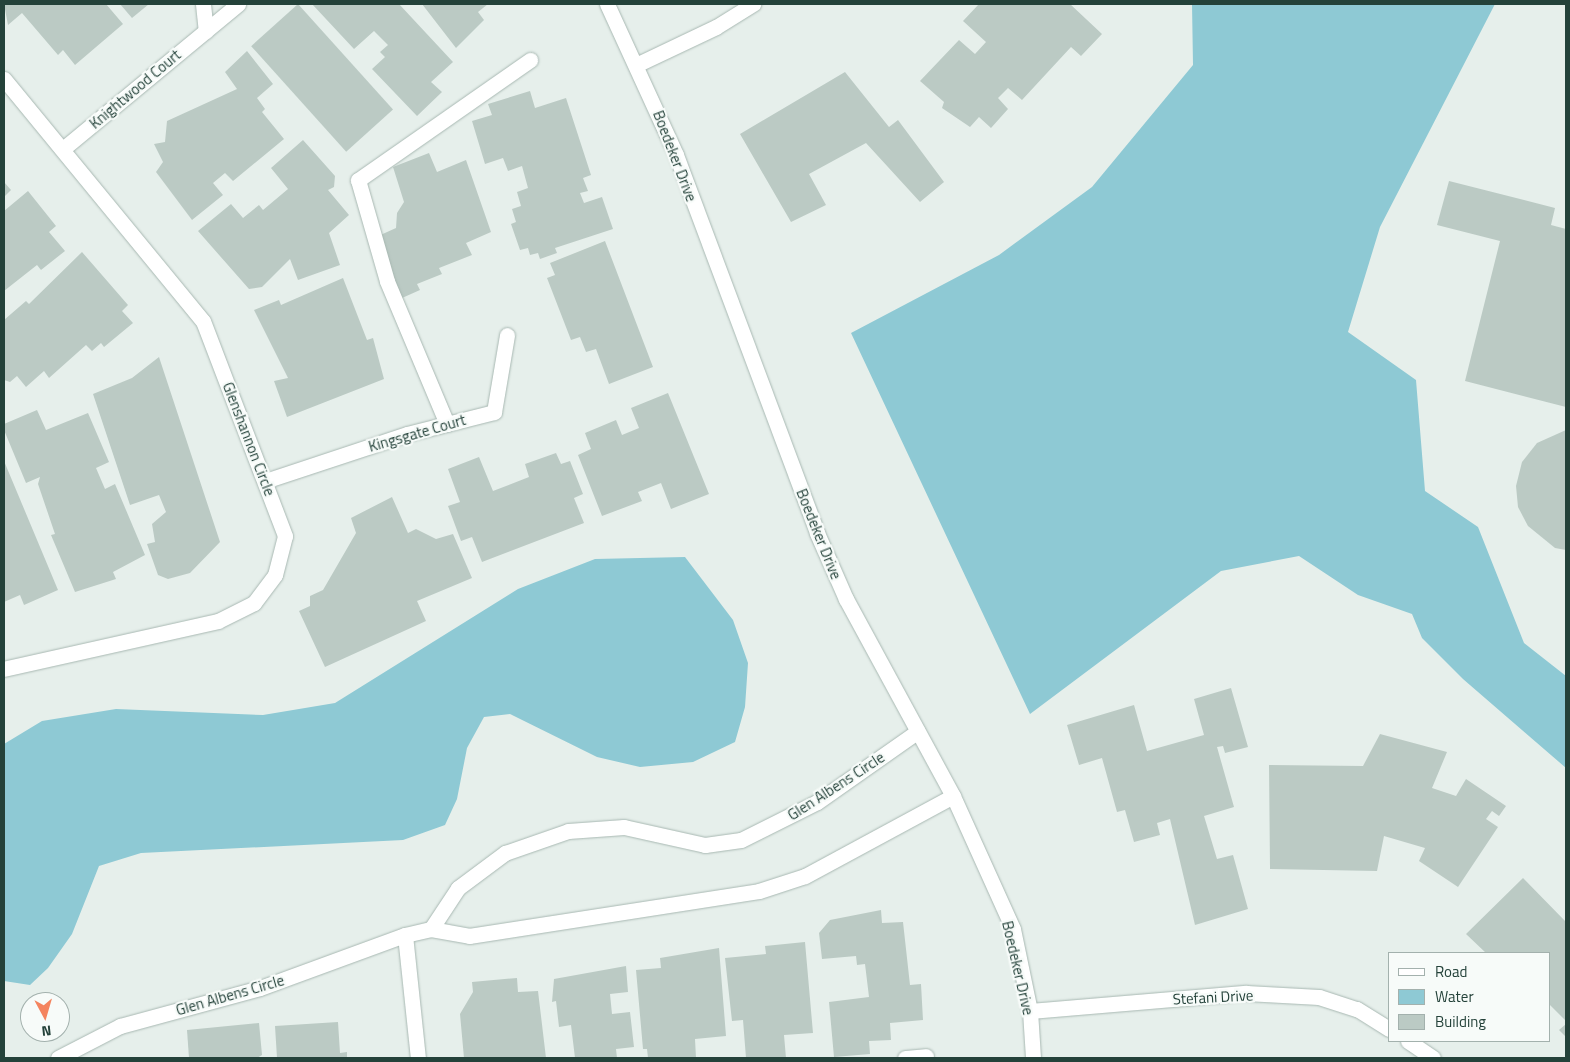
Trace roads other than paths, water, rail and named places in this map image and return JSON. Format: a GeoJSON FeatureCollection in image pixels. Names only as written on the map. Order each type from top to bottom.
{"type":"FeatureCollection","features":[{"type":"Feature","properties":{"kind":"street"},"geometry":{"type":"LineString","coordinates":[[203,4],[206,30]]}},
{"type":"Feature","properties":{"kind":"street","name":"Knightwood Court"},"geometry":{"type":"LineString","coordinates":[[64,148],[238,4]]}},
{"type":"Feature","properties":{"kind":"street","name":"Boedeker Drive"},"geometry":{"type":"LineString","coordinates":[[607,4],[638,64],[817,533],[846,598],[953,796],[1013,929],[1030,1011],[1033,1058]]}},
{"type":"Feature","properties":{"kind":"street"},"geometry":{"type":"LineString","coordinates":[[638,64],[716,27],[753,4]]}},
{"type":"Feature","properties":{"kind":"street"},"geometry":{"type":"LineString","coordinates":[[446,424],[386,281],[358,180],[530,60]]}},
{"type":"Feature","properties":{"kind":"street","name":"Glenshannon Circle"},"geometry":{"type":"LineString","coordinates":[[4,80],[64,148],[203,321],[266,481],[285,536],[275,575],[254,603],[218,621],[4,669]]}},
{"type":"Feature","properties":{"kind":"street","name":"Kingsgate Court"},"geometry":{"type":"LineString","coordinates":[[266,481],[446,424],[494,412],[506,335]]}},
{"type":"Feature","properties":{"kind":"street","name":"Glen Albens Circle"},"geometry":{"type":"LineString","coordinates":[[431,929],[458,888],[505,853],[578,830],[624,827],[705,845],[741,840],[817,802],[918,731]]}},
{"type":"Feature","properties":{"kind":"street","name":"Glen Albens Circle"},"geometry":{"type":"LineString","coordinates":[[58,1058],[120,1026],[260,988],[405,935],[431,929],[468,936],[759,891],[804,876],[953,796]]}},
{"type":"Feature","properties":{"kind":"street"},"geometry":{"type":"LineString","coordinates":[[405,935],[418,1058]]}},
{"type":"Feature","properties":{"kind":"street","name":"Stefani Drive"},"geometry":{"type":"LineString","coordinates":[[1030,1011],[1255,994],[1319,997],[1357,1009],[1388,1028]]}},
{"type":"Feature","properties":{"kind":"street"},"geometry":{"type":"LineString","coordinates":[[1409,1042],[1433,1058]]}},
{"type":"Feature","properties":{"kind":"street"},"geometry":{"type":"LineString","coordinates":[[905,1058],[926,1056]]}},
{"type":"Feature","properties":{"kind":"water"},"geometry":{"type":"Polygon","coordinates":[[[1192,4],[1495,4],[1380,227],[1348,332],[1416,380],[1425,491],[1478,527],[1524,643],[1566,676],[1566,768],[1463,679],[1422,638],[1412,614],[1358,595],[1299,556],[1221,571],[1030,714],[851,333],[999,255],[1092,187],[1193,65],[1192,4]]]}},
{"type":"Feature","properties":{"kind":"water"},"geometry":{"type":"Polygon","coordinates":[[[685,557],[733,620],[748,663],[745,707],[735,742],[693,762],[640,767],[597,757],[510,714],[484,717],[467,748],[457,799],[445,825],[403,840],[141,853],[99,866],[72,934],[48,968],[30,985],[4,981],[4,744],[42,721],[116,709],[263,715],[335,703],[518,589],[595,559],[685,557]]]}}]}
